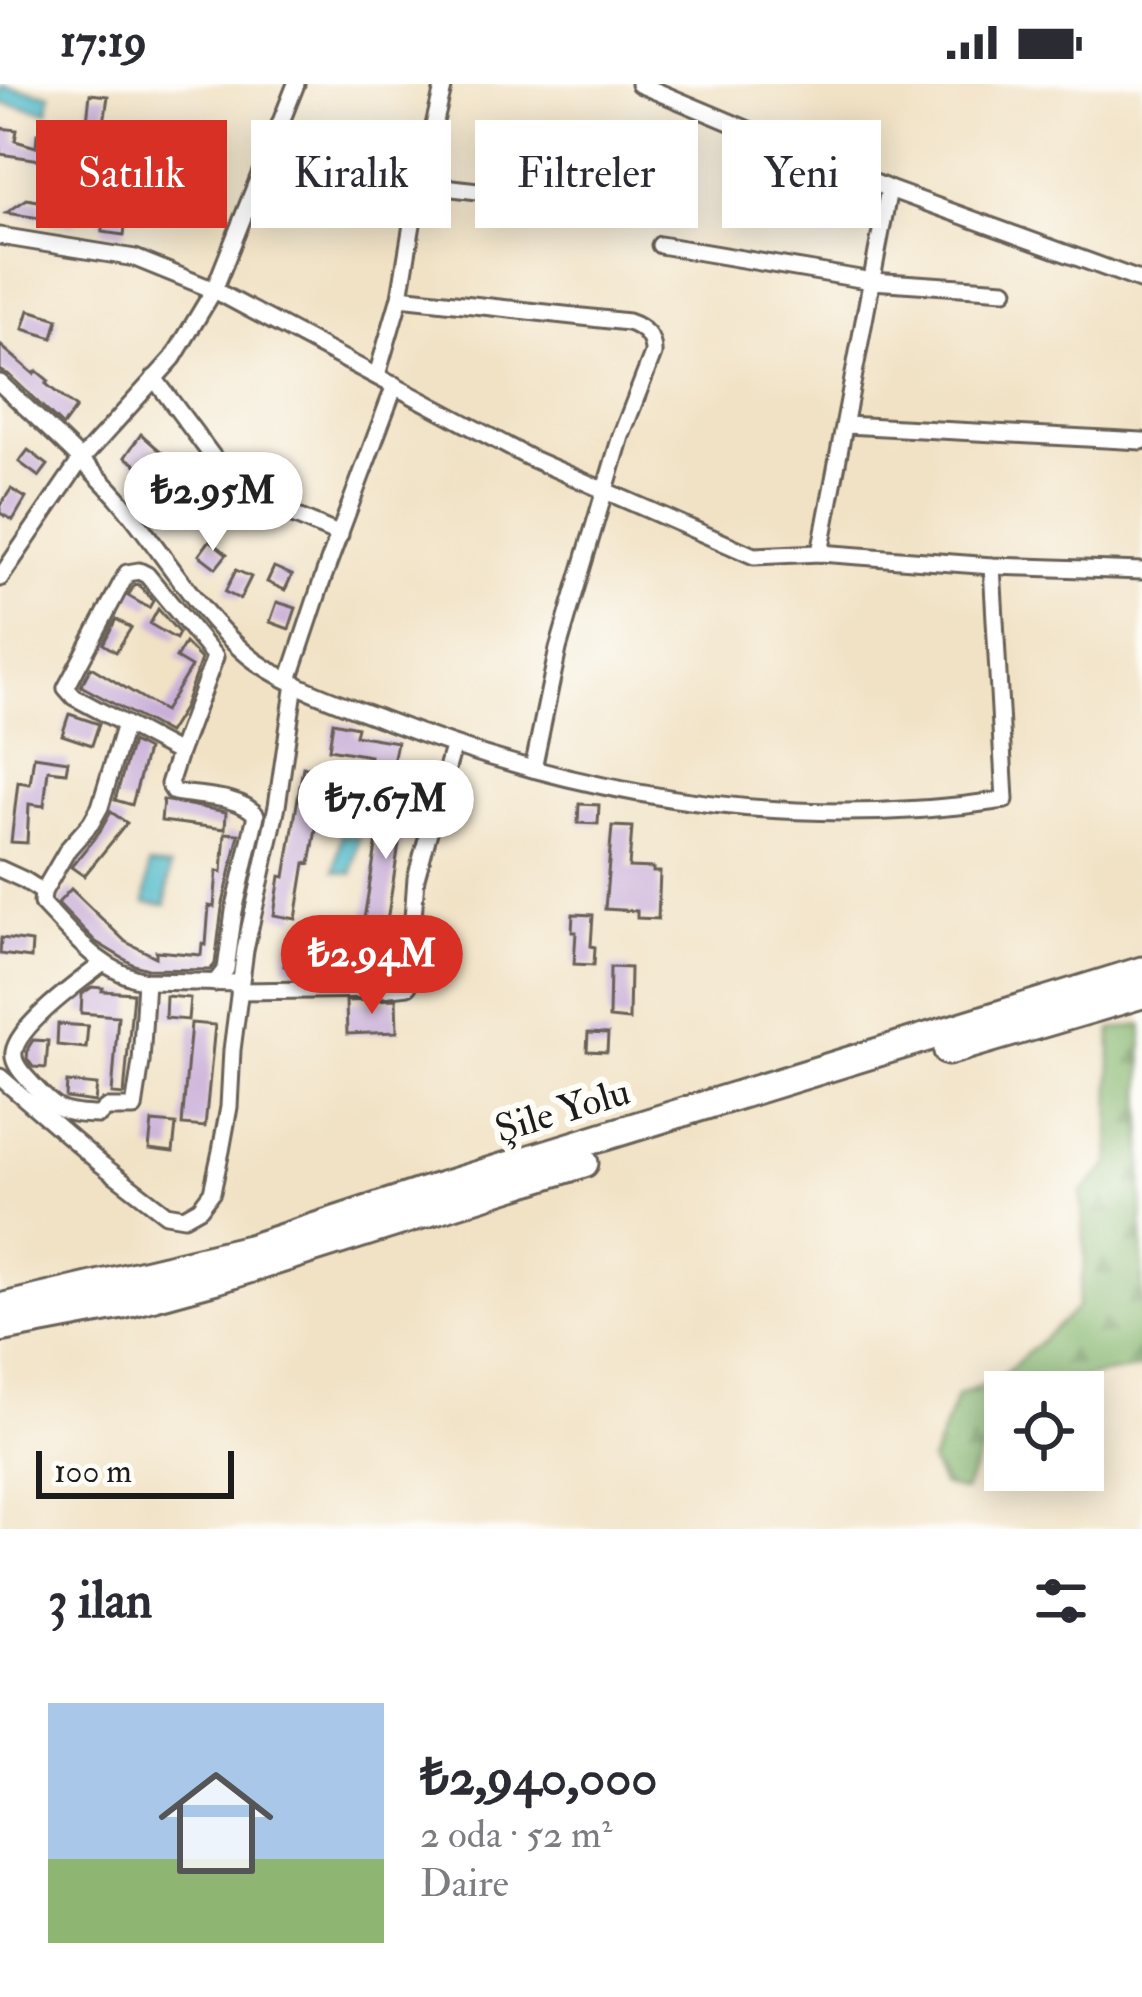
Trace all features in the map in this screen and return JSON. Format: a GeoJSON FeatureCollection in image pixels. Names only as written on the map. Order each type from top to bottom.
{"type":"FeatureCollection","features":[{"type":"Feature","properties":{"kind":"highway","name":"Şile Yolu"},"geometry":{"type":"LineString","coordinates":[[0,1308],[249,1249],[1142,970]]}},
{"type":"Feature","properties":{"kind":"highway","name":"Şile Yolu"},"geometry":{"type":"LineString","coordinates":[[0,1328],[122,1305],[220,1278],[1142,994]]}},
{"type":"Feature","properties":{"kind":"street"},"geometry":{"type":"LineString","coordinates":[[0,578],[80,461],[172,358],[214,290],[296,84]]}},
{"type":"Feature","properties":{"kind":"street"},"geometry":{"type":"LineString","coordinates":[[435,120],[444,84]]}},
{"type":"Feature","properties":{"kind":"street"},"geometry":{"type":"LineString","coordinates":[[639,84],[889,189],[1142,281]]}},
{"type":"Feature","properties":{"kind":"street"},"geometry":{"type":"LineString","coordinates":[[820,553],[889,189]]}},
{"type":"Feature","properties":{"kind":"street"},"geometry":{"type":"LineString","coordinates":[[377,375],[400,297],[412,228]]}},
{"type":"Feature","properties":{"kind":"street"},"geometry":{"type":"LineString","coordinates":[[0,236],[135,258],[214,290],[528,457],[754,556],[820,553],[1142,572]]}},
{"type":"Feature","properties":{"kind":"street"},"geometry":{"type":"LineString","coordinates":[[660,244],[872,281],[1005,290]]}},
{"type":"Feature","properties":{"kind":"street"},"geometry":{"type":"LineString","coordinates":[[400,297],[628,322],[642,328],[651,340],[653,354],[621,436],[558,649],[533,769]]}},
{"type":"Feature","properties":{"kind":"street"},"geometry":{"type":"LineString","coordinates":[[154,378],[239,492],[340,535]]}},
{"type":"Feature","properties":{"kind":"street"},"geometry":{"type":"LineString","coordinates":[[0,383],[114,495],[245,653],[292,682],[453,747],[569,779],[683,801],[804,813],[900,811],[1005,800],[992,566]]}},
{"type":"Feature","properties":{"kind":"street"},"geometry":{"type":"LineString","coordinates":[[0,1077],[166,1214],[184,1217],[200,1208],[212,1192],[230,1107],[240,987],[277,806],[292,682],[394,385]]}},
{"type":"Feature","properties":{"kind":"street"},"geometry":{"type":"LineString","coordinates":[[845,425],[1142,441]]}},
{"type":"Feature","properties":{"kind":"street"},"geometry":{"type":"LineString","coordinates":[[179,753],[74,697],[66,688],[127,573],[139,571],[160,588],[215,657],[169,784],[174,792],[239,803],[256,814],[226,969],[214,983]]}},
{"type":"Feature","properties":{"kind":"street"},"geometry":{"type":"LineString","coordinates":[[125,724],[100,807],[68,849],[43,892],[42,903],[102,964],[146,982],[407,986],[416,878],[453,747]]}},
{"type":"Feature","properties":{"kind":"street"},"geometry":{"type":"LineString","coordinates":[[0,869],[43,892]]}},
{"type":"Feature","properties":{"kind":"street"},"geometry":{"type":"LineString","coordinates":[[102,964],[37,1018],[13,1055],[35,1088],[62,1112],[99,1115],[106,1108],[134,1108],[146,982]]}},
{"type":"Feature","properties":{"kind":"green space"},"geometry":{"type":"Polygon","coordinates":[[[1142,1025],[1142,1368],[1104,1374],[1008,1371],[1077,1308],[1085,1260],[1081,1193],[1110,1164],[1111,1030],[1142,1025]]]}},
{"type":"Feature","properties":{"kind":"green space"},"geometry":{"type":"Polygon","coordinates":[[[984,1384],[984,1447],[964,1491],[942,1485],[931,1462],[957,1396],[984,1384]]]}},
{"type":"Feature","properties":{"kind":"water"},"geometry":{"type":"Polygon","coordinates":[[[2,86],[50,94],[48,112],[0,103],[2,86]]]}},
{"type":"Feature","properties":{"kind":"water"},"geometry":{"type":"Polygon","coordinates":[[[341,834],[359,837],[352,874],[335,871],[341,834]]]}},
{"type":"Feature","properties":{"kind":"water"},"geometry":{"type":"Polygon","coordinates":[[[149,865],[170,867],[166,905],[145,903],[149,865]]]}},
{"type":"Feature","properties":{"kind":"building"},"geometry":{"type":"Polygon","coordinates":[[[90,94],[108,96],[104,120],[87,120],[90,94]]]}},
{"type":"Feature","properties":{"kind":"building"},"geometry":{"type":"Polygon","coordinates":[[[0,128],[17,130],[15,141],[36,147],[36,159],[0,154],[0,128]]]}},
{"type":"Feature","properties":{"kind":"building"},"geometry":{"type":"Polygon","coordinates":[[[27,199],[36,201],[36,217],[6,213],[27,199]]]}},
{"type":"Feature","properties":{"kind":"building"},"geometry":{"type":"Polygon","coordinates":[[[103,228],[125,228],[124,235],[102,232],[103,228]]]}},
{"type":"Feature","properties":{"kind":"building"},"geometry":{"type":"Polygon","coordinates":[[[29,310],[58,319],[53,338],[23,329],[29,310]]]}},
{"type":"Feature","properties":{"kind":"building"},"geometry":{"type":"Polygon","coordinates":[[[0,345],[76,408],[63,426],[0,371],[0,345]]]}},
{"type":"Feature","properties":{"kind":"building"},"geometry":{"type":"Polygon","coordinates":[[[141,434],[183,471],[170,487],[125,457],[141,434]]]}},
{"type":"Feature","properties":{"kind":"building"},"geometry":{"type":"Polygon","coordinates":[[[28,450],[48,465],[39,477],[19,462],[28,450]]]}},
{"type":"Feature","properties":{"kind":"building"},"geometry":{"type":"Polygon","coordinates":[[[11,489],[26,498],[13,520],[0,513],[11,489]]]}},
{"type":"Feature","properties":{"kind":"building"},"geometry":{"type":"Polygon","coordinates":[[[210,540],[227,554],[216,568],[199,555],[210,540]]]}},
{"type":"Feature","properties":{"kind":"building"},"geometry":{"type":"Polygon","coordinates":[[[274,567],[292,575],[285,590],[267,582],[274,567]]]}},
{"type":"Feature","properties":{"kind":"building"},"geometry":{"type":"Polygon","coordinates":[[[236,570],[251,577],[240,599],[225,592],[236,570]]]}},
{"type":"Feature","properties":{"kind":"building"},"geometry":{"type":"Polygon","coordinates":[[[135,584],[153,601],[149,608],[128,596],[135,584]]]}},
{"type":"Feature","properties":{"kind":"building"},"geometry":{"type":"Polygon","coordinates":[[[277,602],[296,608],[289,629],[270,622],[277,602]]]}},
{"type":"Feature","properties":{"kind":"building"},"geometry":{"type":"Polygon","coordinates":[[[158,609],[179,633],[176,639],[150,624],[158,609]]]}},
{"type":"Feature","properties":{"kind":"building"},"geometry":{"type":"Polygon","coordinates":[[[116,619],[131,628],[116,652],[103,644],[116,619]]]}},
{"type":"Feature","properties":{"kind":"building"},"geometry":{"type":"Polygon","coordinates":[[[185,643],[201,659],[183,709],[168,733],[81,686],[91,667],[164,711],[191,667],[176,658],[185,643]]]}},
{"type":"Feature","properties":{"kind":"building"},"geometry":{"type":"Polygon","coordinates":[[[69,714],[99,724],[92,745],[62,735],[69,714]]]}},
{"type":"Feature","properties":{"kind":"building"},"geometry":{"type":"Polygon","coordinates":[[[333,722],[357,727],[355,735],[397,742],[392,768],[369,764],[370,756],[329,749],[333,722]]]}},
{"type":"Feature","properties":{"kind":"building"},"geometry":{"type":"Polygon","coordinates":[[[132,742],[147,750],[132,805],[115,800],[132,742]]]}},
{"type":"Feature","properties":{"kind":"building"},"geometry":{"type":"Polygon","coordinates":[[[34,756],[68,761],[66,772],[48,770],[44,806],[29,804],[27,843],[11,842],[18,782],[30,784],[34,756]]]}},
{"type":"Feature","properties":{"kind":"building"},"geometry":{"type":"Polygon","coordinates":[[[303,767],[326,771],[296,919],[274,915],[303,767]]]}},
{"type":"Feature","properties":{"kind":"building"},"geometry":{"type":"Polygon","coordinates":[[[389,789],[412,792],[385,934],[362,931],[389,789]]]}},
{"type":"Feature","properties":{"kind":"building"},"geometry":{"type":"Polygon","coordinates":[[[163,800],[226,812],[225,829],[161,821],[163,800]]]}},
{"type":"Feature","properties":{"kind":"building"},"geometry":{"type":"Polygon","coordinates":[[[579,804],[599,805],[598,824],[578,823],[579,804]]]}},
{"type":"Feature","properties":{"kind":"building"},"geometry":{"type":"Polygon","coordinates":[[[111,812],[127,823],[84,876],[71,867],[111,812]]]}},
{"type":"Feature","properties":{"kind":"building"},"geometry":{"type":"Polygon","coordinates":[[[612,826],[632,827],[629,867],[660,872],[658,919],[637,918],[637,911],[605,909],[612,826]]]}},
{"type":"Feature","properties":{"kind":"building"},"geometry":{"type":"Polygon","coordinates":[[[225,833],[239,834],[215,964],[210,970],[134,965],[96,942],[58,903],[71,889],[126,942],[156,957],[156,951],[201,955],[209,906],[214,907],[217,871],[222,872],[225,833]]]}},
{"type":"Feature","properties":{"kind":"building"},"geometry":{"type":"Polygon","coordinates":[[[573,914],[593,915],[594,965],[574,964],[573,914]]]}},
{"type":"Feature","properties":{"kind":"building"},"geometry":{"type":"Polygon","coordinates":[[[1,938],[32,942],[31,958],[0,954],[1,938]]]}},
{"type":"Feature","properties":{"kind":"building"},"geometry":{"type":"Polygon","coordinates":[[[333,938],[356,942],[351,969],[309,961],[307,970],[284,966],[288,940],[331,947],[333,938]]]}},
{"type":"Feature","properties":{"kind":"building"},"geometry":{"type":"Polygon","coordinates":[[[610,967],[630,968],[629,1020],[609,1018],[610,967]]]}},
{"type":"Feature","properties":{"kind":"building"},"geometry":{"type":"Polygon","coordinates":[[[92,987],[133,993],[124,1095],[112,1094],[118,1016],[81,1013],[82,994],[92,987]]]}},
{"type":"Feature","properties":{"kind":"building"},"geometry":{"type":"Polygon","coordinates":[[[166,996],[190,998],[188,1020],[165,1018],[166,996]]]}},
{"type":"Feature","properties":{"kind":"building"},"geometry":{"type":"Polygon","coordinates":[[[396,999],[397,1032],[347,1034],[346,1001],[396,999]]]}},
{"type":"Feature","properties":{"kind":"building"},"geometry":{"type":"Polygon","coordinates":[[[191,1023],[215,1025],[205,1127],[182,1125],[191,1023]]]}},
{"type":"Feature","properties":{"kind":"building"},"geometry":{"type":"Polygon","coordinates":[[[58,1024],[88,1026],[86,1048],[57,1045],[58,1024]]]}},
{"type":"Feature","properties":{"kind":"building"},"geometry":{"type":"Polygon","coordinates":[[[588,1033],[608,1034],[607,1052],[587,1051],[588,1033]]]}},
{"type":"Feature","properties":{"kind":"building"},"geometry":{"type":"Polygon","coordinates":[[[33,1040],[48,1041],[46,1068],[33,1067],[27,1059],[33,1040]]]}},
{"type":"Feature","properties":{"kind":"building"},"geometry":{"type":"Polygon","coordinates":[[[67,1082],[97,1085],[95,1102],[66,1098],[67,1082]]]}},
{"type":"Feature","properties":{"kind":"building"},"geometry":{"type":"Polygon","coordinates":[[[152,1122],[176,1124],[173,1152],[149,1149],[152,1122]]]}}]}
